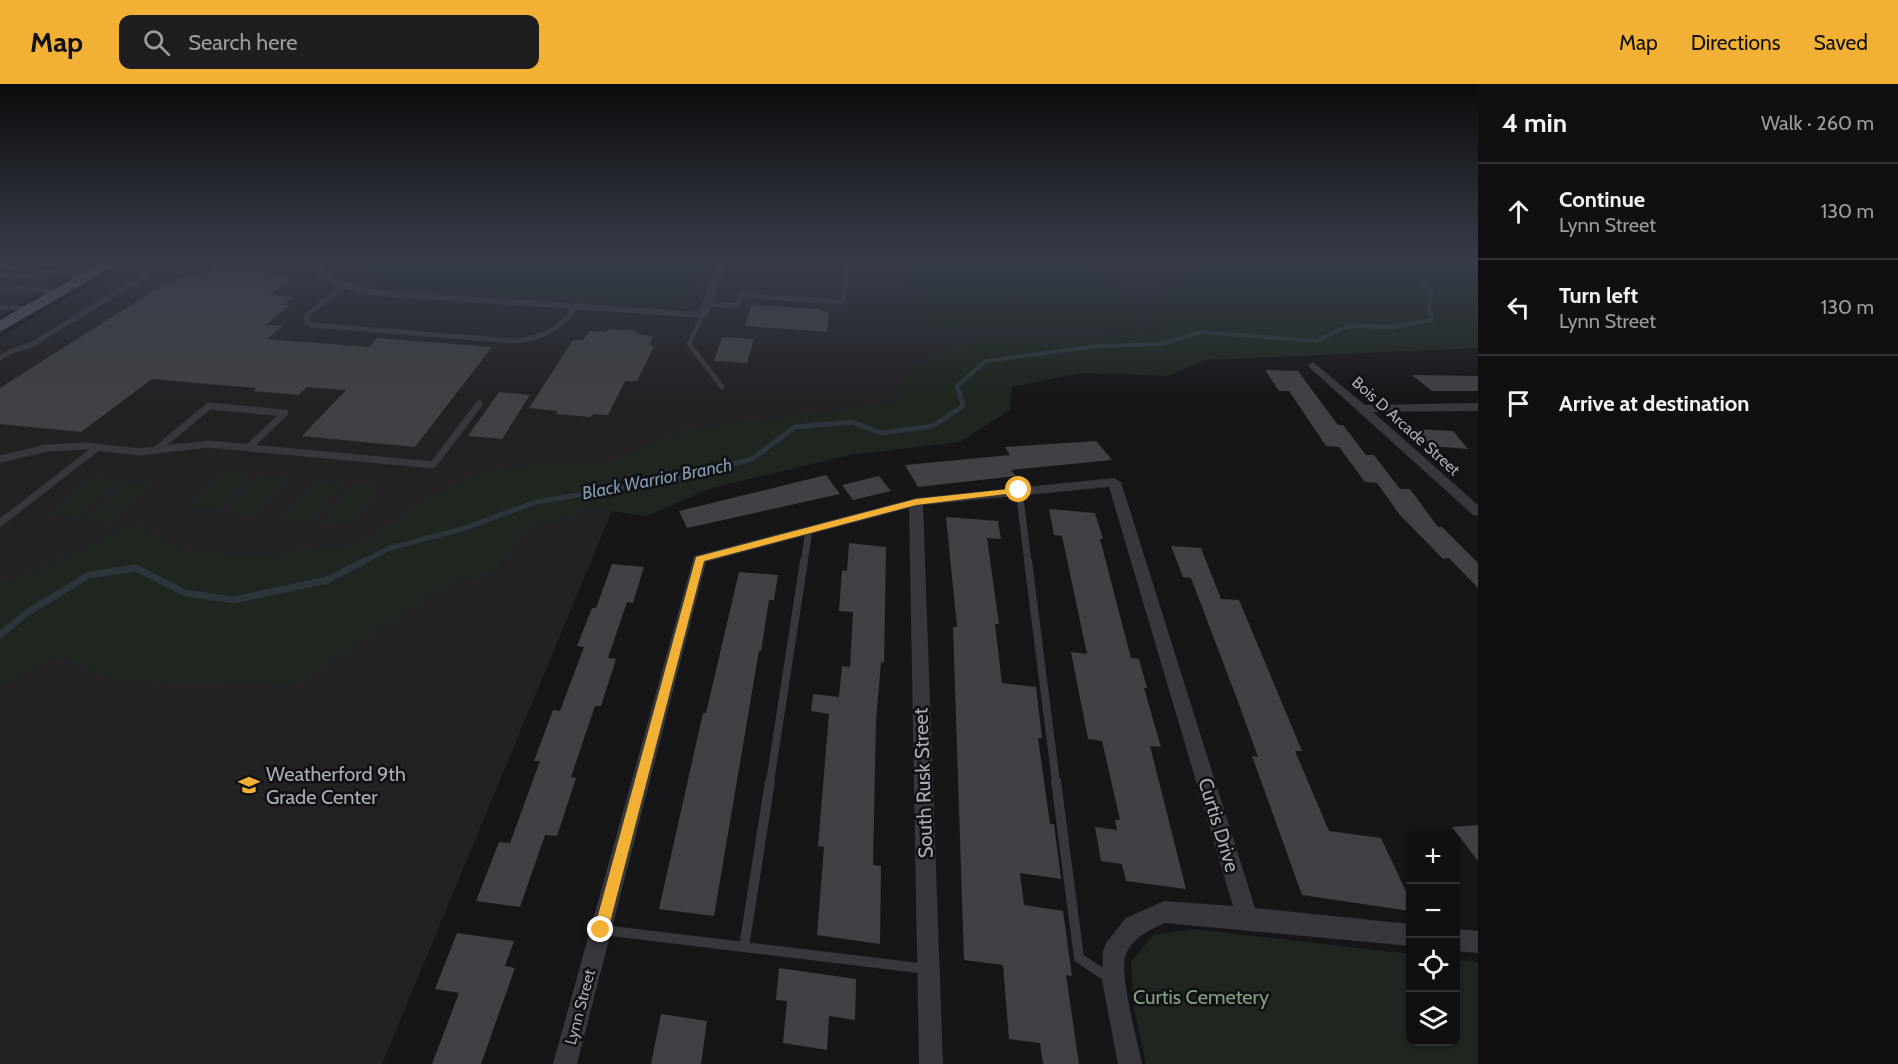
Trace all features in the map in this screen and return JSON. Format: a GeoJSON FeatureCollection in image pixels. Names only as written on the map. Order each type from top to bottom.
{"type":"FeatureCollection","features":[{"type":"Feature","properties":{"kind":"main road"},"geometry":{"type":"LineString","coordinates":[[3,324],[36,306]]}},
{"type":"Feature","properties":{"kind":"street"},"geometry":{"type":"LineString","coordinates":[[573,306],[703,315],[707,306]]}},
{"type":"Feature","properties":{"kind":"street","name":"Bois D Arcade Street"},"geometry":{"type":"LineString","coordinates":[[1312,365],[1478,513]]}},
{"type":"Feature","properties":{"kind":"street"},"geometry":{"type":"LineString","coordinates":[[1363,409],[1478,407]]}},
{"type":"Feature","properties":{"kind":"street","name":"Lynn Street"},"geometry":{"type":"LineString","coordinates":[[565,1064],[699,559],[916,502],[1114,482]]}},
{"type":"Feature","properties":{"kind":"street","name":"Curtis Drive"},"geometry":{"type":"LineString","coordinates":[[1114,482],[1247,918]]}},
{"type":"Feature","properties":{"kind":"street","name":"South Rusk Street"},"geometry":{"type":"LineString","coordinates":[[916,502],[931,1064]]}},
{"type":"Feature","properties":{"kind":"street"},"geometry":{"type":"LineString","coordinates":[[1130,1064],[1113,980],[1114,951],[1134,926],[1164,912],[1406,935]]}},
{"type":"Feature","properties":{"kind":"street"},"geometry":{"type":"LineString","coordinates":[[1460,940],[1478,942]]}},
{"type":"Feature","properties":{"kind":"lane"},"geometry":{"type":"LineString","coordinates":[[0,358],[12,351],[31,345],[95,306]]}},
{"type":"Feature","properties":{"kind":"lane"},"geometry":{"type":"LineString","coordinates":[[319,306],[307,315],[306,322],[312,325],[514,341],[528,340],[554,332],[563,326],[577,306]]}},
{"type":"Feature","properties":{"kind":"lane"},"geometry":{"type":"LineString","coordinates":[[0,307],[30,309]]}},
{"type":"Feature","properties":{"kind":"lane"},"geometry":{"type":"LineString","coordinates":[[703,315],[689,344],[722,387]]}},
{"type":"Feature","properties":{"kind":"lane"},"geometry":{"type":"LineString","coordinates":[[0,459],[47,448],[98,447],[140,452],[208,444],[433,465],[479,404]]}},
{"type":"Feature","properties":{"kind":"lane"},"geometry":{"type":"LineString","coordinates":[[156,450],[209,406],[285,412],[249,447]]}},
{"type":"Feature","properties":{"kind":"lane"},"geometry":{"type":"LineString","coordinates":[[0,523],[98,447]]}},
{"type":"Feature","properties":{"kind":"lane"},"geometry":{"type":"LineString","coordinates":[[1019,490],[1079,958],[1113,980]]}},
{"type":"Feature","properties":{"kind":"lane"},"geometry":{"type":"LineString","coordinates":[[744,947],[809,530]]}},
{"type":"Feature","properties":{"kind":"lane"},"geometry":{"type":"LineString","coordinates":[[601,930],[929,969]]}},
{"type":"Feature","properties":{"kind":"shaded area"},"geometry":{"type":"Polygon","coordinates":[[[0,306],[18,306],[0,316],[0,306]]]}},
{"type":"Feature","properties":{"kind":"shaded area","name":"Weatherford 9th Grade Center"},"geometry":{"type":"Polygon","coordinates":[[[54,306],[1166,306],[1158,333],[957,385],[614,506],[382,1064],[0,1064],[0,337],[54,306]]]}},
{"type":"Feature","properties":{"kind":"green space"},"geometry":{"type":"Polygon","coordinates":[[[638,306],[684,306],[683,309],[638,306]]]}},
{"type":"Feature","properties":{"kind":"green space"},"geometry":{"type":"Polygon","coordinates":[[[919,306],[1130,306],[1144,325],[946,328],[924,320],[919,306]]]}},
{"type":"Feature","properties":{"kind":"green space"},"geometry":{"type":"Polygon","coordinates":[[[1156,306],[1478,306],[1478,348],[1205,360],[1168,376],[1080,373],[1012,387],[1010,410],[960,442],[850,455],[712,488],[646,516],[591,508],[524,532],[497,571],[446,586],[294,685],[116,680],[59,657],[0,687],[0,583],[24,576],[120,530],[139,526],[186,550],[255,556],[364,543],[430,498],[476,474],[536,464],[606,464],[685,430],[900,402],[913,364],[970,344],[1158,333],[1156,306]]]}},
{"type":"Feature","properties":{"kind":"green space"},"geometry":{"type":"Polygon","coordinates":[[[226,472],[251,474],[215,511],[189,508],[226,472]]]}},
{"type":"Feature","properties":{"kind":"green space"},"geometry":{"type":"Polygon","coordinates":[[[263,475],[287,478],[253,515],[227,512],[263,475]]]}},
{"type":"Feature","properties":{"kind":"green space"},"geometry":{"type":"Polygon","coordinates":[[[94,478],[118,481],[74,518],[48,516],[94,478]]]}},
{"type":"Feature","properties":{"kind":"green space"},"geometry":{"type":"Polygon","coordinates":[[[317,481],[342,483],[310,521],[283,518],[317,481]]]}},
{"type":"Feature","properties":{"kind":"green space"},"geometry":{"type":"Polygon","coordinates":[[[128,482],[153,484],[110,522],[84,519],[128,482]]]}},
{"type":"Feature","properties":{"kind":"green space"},"geometry":{"type":"Polygon","coordinates":[[[354,484],[380,487],[349,525],[323,522],[354,484]]]}},
{"type":"Feature","properties":{"kind":"green space","name":"Curtis Cemetery"},"geometry":{"type":"Polygon","coordinates":[[[1193,929],[1406,954],[1406,1046],[1460,1046],[1460,960],[1478,962],[1478,1064],[1146,1064],[1134,1009],[1131,962],[1153,935],[1193,929]]]}},
{"type":"Feature","properties":{"kind":"building"},"geometry":{"type":"Polygon","coordinates":[[[130,306],[289,306],[266,325],[283,326],[267,339],[369,347],[377,338],[492,347],[415,447],[302,436],[346,390],[307,387],[299,395],[253,391],[256,388],[152,379],[81,432],[0,424],[0,388],[130,306]]]}},
{"type":"Feature","properties":{"kind":"building"},"geometry":{"type":"Polygon","coordinates":[[[751,306],[821,309],[821,311],[829,312],[827,332],[745,326],[751,306]]]}},
{"type":"Feature","properties":{"kind":"building"},"geometry":{"type":"Polygon","coordinates":[[[608,329],[637,331],[635,334],[653,336],[649,345],[654,346],[637,381],[625,381],[608,415],[593,414],[591,417],[556,414],[558,411],[529,408],[573,340],[583,340],[589,331],[606,332],[608,329]]]}},
{"type":"Feature","properties":{"kind":"building"},"geometry":{"type":"Polygon","coordinates":[[[722,337],[754,339],[747,363],[714,361],[722,337]]]}},
{"type":"Feature","properties":{"kind":"building"},"geometry":{"type":"Polygon","coordinates":[[[1265,370],[1298,371],[1338,425],[1343,425],[1366,455],[1374,455],[1400,489],[1410,489],[1438,527],[1442,527],[1478,563],[1478,588],[1449,558],[1443,559],[1400,515],[1377,483],[1365,482],[1339,447],[1326,446],[1289,391],[1279,391],[1265,370]]]}},
{"type":"Feature","properties":{"kind":"building"},"geometry":{"type":"Polygon","coordinates":[[[1412,375],[1478,376],[1478,391],[1432,391],[1412,375]]]}},
{"type":"Feature","properties":{"kind":"building"},"geometry":{"type":"Polygon","coordinates":[[[499,392],[530,395],[502,439],[468,436],[499,392]]]}},
{"type":"Feature","properties":{"kind":"building"},"geometry":{"type":"Polygon","coordinates":[[[1416,429],[1453,431],[1468,449],[1430,446],[1416,429]]]}},
{"type":"Feature","properties":{"kind":"building"},"geometry":{"type":"Polygon","coordinates":[[[1096,441],[1112,460],[1011,470],[1016,476],[918,487],[905,465],[1010,455],[1005,447],[1096,441]]]}},
{"type":"Feature","properties":{"kind":"building"},"geometry":{"type":"Polygon","coordinates":[[[826,475],[840,494],[687,528],[679,511],[826,475]]]}},
{"type":"Feature","properties":{"kind":"building"},"geometry":{"type":"Polygon","coordinates":[[[879,476],[891,491],[853,500],[842,485],[879,476]]]}},
{"type":"Feature","properties":{"kind":"building"},"geometry":{"type":"Polygon","coordinates":[[[1049,509],[1095,513],[1131,658],[1139,659],[1147,688],[1144,688],[1161,747],[1150,746],[1186,889],[1126,881],[1122,864],[1101,861],[1095,827],[1117,830],[1115,820],[1120,820],[1102,741],[1088,739],[1071,652],[1087,654],[1062,536],[1054,535],[1049,509]]]}},
{"type":"Feature","properties":{"kind":"building"},"geometry":{"type":"Polygon","coordinates":[[[946,517],[998,521],[1001,539],[987,538],[999,624],[995,624],[1002,683],[1036,687],[1042,738],[1038,738],[1050,824],[1054,824],[1061,879],[1020,873],[1024,905],[1063,911],[1072,976],[1066,975],[1079,1064],[1043,1064],[1040,1043],[1009,1039],[1003,965],[964,960],[953,627],[957,627],[946,517]]]}},
{"type":"Feature","properties":{"kind":"building"},"geometry":{"type":"Polygon","coordinates":[[[849,543],[886,547],[884,663],[881,662],[876,720],[873,865],[881,866],[880,944],[817,935],[824,847],[818,846],[829,714],[811,711],[813,694],[839,697],[842,666],[850,667],[853,612],[839,611],[842,570],[847,571],[849,543]]]}},
{"type":"Feature","properties":{"kind":"building"},"geometry":{"type":"Polygon","coordinates":[[[1171,546],[1201,548],[1221,599],[1239,600],[1302,751],[1295,751],[1329,831],[1381,838],[1406,891],[1406,910],[1302,895],[1252,756],[1258,757],[1237,699],[1191,578],[1183,577],[1171,546]]]}},
{"type":"Feature","properties":{"kind":"building"},"geometry":{"type":"Polygon","coordinates":[[[612,564],[644,567],[633,603],[627,602],[608,658],[616,659],[601,706],[595,706],[571,777],[576,778],[557,836],[545,835],[520,907],[476,901],[499,842],[510,843],[540,761],[534,761],[553,710],[560,711],[584,647],[577,646],[592,608],[596,608],[612,564]]]}},
{"type":"Feature","properties":{"kind":"building"},"geometry":{"type":"Polygon","coordinates":[[[739,572],[778,575],[774,600],[769,600],[761,651],[759,651],[714,916],[659,909],[703,713],[706,713],[739,572]]]}},
{"type":"Feature","properties":{"kind":"building"},"geometry":{"type":"Polygon","coordinates":[[[1478,825],[1478,861],[1460,837],[1460,830],[1454,830],[1452,827],[1478,825]]]}},
{"type":"Feature","properties":{"kind":"building"},"geometry":{"type":"Polygon","coordinates":[[[457,933],[514,941],[505,966],[515,968],[481,1064],[432,1064],[459,993],[435,989],[457,933]]]}},
{"type":"Feature","properties":{"kind":"building"},"geometry":{"type":"Polygon","coordinates":[[[779,968],[856,979],[855,1020],[829,1016],[827,1050],[783,1043],[787,1001],[776,1000],[779,968]]]}},
{"type":"Feature","properties":{"kind":"building"},"geometry":{"type":"Polygon","coordinates":[[[661,1014],[707,1021],[701,1064],[651,1064],[661,1014]]]}},
{"type":"Feature","properties":{"kind":"waterway","name":"Black Warrior Branch"},"geometry":{"type":"LineString","coordinates":[[959,393],[957,386],[986,361],[1097,346],[1161,344],[1201,332],[1316,341],[1348,326],[1393,327],[1432,320],[1429,306]]}},
{"type":"Feature","properties":{"kind":"waterway","name":"Black Warrior Branch"},"geometry":{"type":"LineString","coordinates":[[361,563],[390,548],[462,529],[536,502],[680,478],[752,459],[795,427],[852,422],[881,433],[933,426],[963,406],[959,391]]}},
{"type":"Feature","properties":{"kind":"waterway","name":"Black Warrior Branch"},"geometry":{"type":"LineString","coordinates":[[0,635],[28,612],[89,575],[136,568],[185,593],[234,600],[327,580],[364,561]]}},
{"type":"Feature","properties":{"kind":"place","name":"Weatherford 9th Grade Center"},"geometry":{"type":"Point","coordinates":[249,785]}},
{"type":"Feature","properties":{"kind":"route"},"geometry":{"type":"LineString","coordinates":[[601,930],[699,559],[916,502],[1019,490]]}}]}
